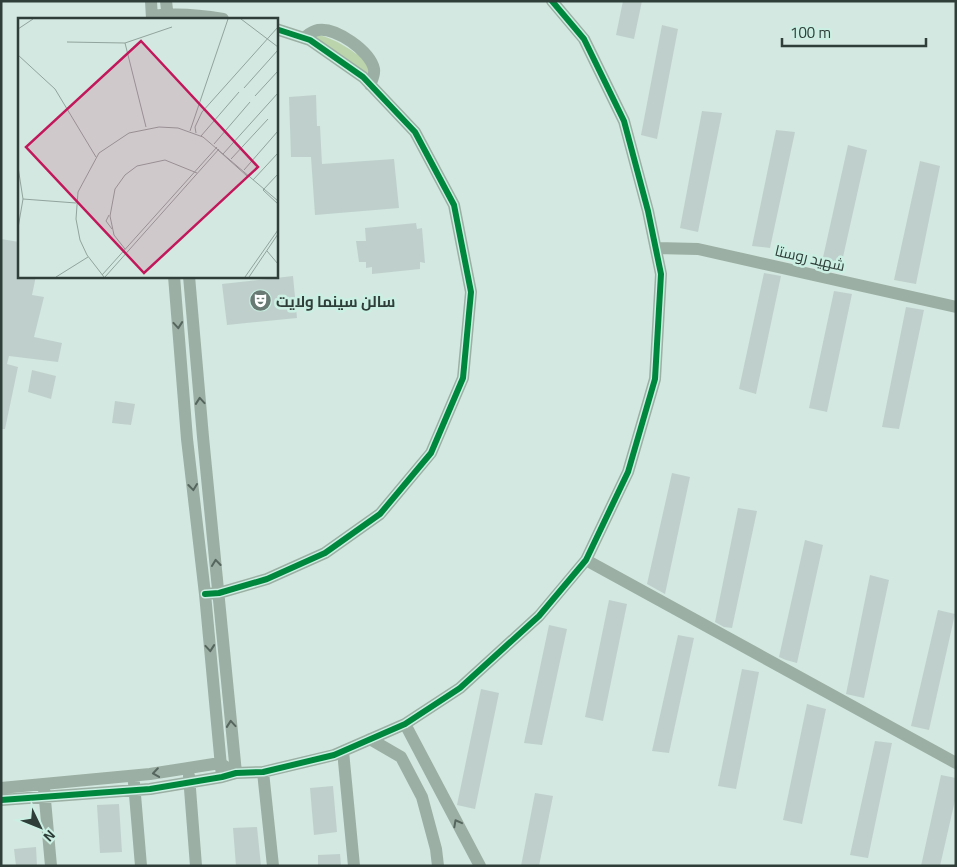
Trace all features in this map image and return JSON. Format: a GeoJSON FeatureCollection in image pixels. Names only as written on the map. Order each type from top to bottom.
{"type":"FeatureCollection","features":[{"type":"Feature","properties":{"kind":"street"},"geometry":{"type":"LineString","coordinates":[[151,1],[152,17],[167,11],[216,18]]}},
{"type":"Feature","properties":{"kind":"street"},"geometry":{"type":"LineString","coordinates":[[1,788],[44,791],[135,790],[190,783],[236,773],[263,772],[334,756],[405,724],[460,688],[539,616],[586,560],[628,472],[655,379],[661,274],[648,211],[624,122],[584,39],[552,1]]}},
{"type":"Feature","properties":{"kind":"street"},"geometry":{"type":"LineString","coordinates":[[205,594],[219,593],[267,579],[325,553],[380,514],[431,453],[463,378],[472,292],[454,205],[414,132],[363,77],[310,40],[278,30]]}},
{"type":"Feature","properties":{"kind":"street"},"geometry":{"type":"LineString","coordinates":[[304,38],[312,32],[325,30],[340,35],[354,43],[366,55],[374,69],[370,85]]}},
{"type":"Feature","properties":{"kind":"street","name":"شهید روستا"},"geometry":{"type":"LineString","coordinates":[[656,248],[698,249],[956,308]]}},
{"type":"Feature","properties":{"kind":"street"},"geometry":{"type":"LineString","coordinates":[[174,278],[187,439],[205,594],[222,777]]}},
{"type":"Feature","properties":{"kind":"street"},"geometry":{"type":"LineString","coordinates":[[189,278],[236,773]]}},
{"type":"Feature","properties":{"kind":"street"},"geometry":{"type":"LineString","coordinates":[[586,560],[956,763]]}},
{"type":"Feature","properties":{"kind":"street"},"geometry":{"type":"LineString","coordinates":[[405,724],[480,866]]}},
{"type":"Feature","properties":{"kind":"street"},"geometry":{"type":"LineString","coordinates":[[370,739],[401,758],[422,797],[436,849],[438,866]]}},
{"type":"Feature","properties":{"kind":"street"},"geometry":{"type":"LineString","coordinates":[[343,752],[354,866]]}},
{"type":"Feature","properties":{"kind":"street"},"geometry":{"type":"LineString","coordinates":[[1,800],[44,791],[220,763],[236,773]]}},
{"type":"Feature","properties":{"kind":"street"},"geometry":{"type":"LineString","coordinates":[[188,768],[196,866]]}},
{"type":"Feature","properties":{"kind":"street"},"geometry":{"type":"LineString","coordinates":[[263,772],[273,866]]}},
{"type":"Feature","properties":{"kind":"street"},"geometry":{"type":"LineString","coordinates":[[134,776],[141,866]]}},
{"type":"Feature","properties":{"kind":"street"},"geometry":{"type":"LineString","coordinates":[[44,791],[51,866]]}},
{"type":"Feature","properties":{"kind":"green space"},"geometry":{"type":"Polygon","coordinates":[[[314,36],[327,37],[355,53],[366,63],[368,75],[314,36]]]}},
{"type":"Feature","properties":{"kind":"building"},"geometry":{"type":"Polygon","coordinates":[[[623,1],[642,1],[634,39],[616,35],[623,1]]]}},
{"type":"Feature","properties":{"kind":"building"},"geometry":{"type":"Polygon","coordinates":[[[662,25],[678,29],[657,139],[641,135],[662,25]]]}},
{"type":"Feature","properties":{"kind":"building"},"geometry":{"type":"Polygon","coordinates":[[[316,95],[317,126],[320,126],[322,164],[394,159],[399,208],[315,215],[311,157],[291,157],[289,97],[316,95]]]}},
{"type":"Feature","properties":{"kind":"building"},"geometry":{"type":"Polygon","coordinates":[[[702,111],[722,113],[698,232],[680,228],[702,111]]]}},
{"type":"Feature","properties":{"kind":"building"},"geometry":{"type":"Polygon","coordinates":[[[776,130],[795,132],[770,248],[752,246],[776,130]]]}},
{"type":"Feature","properties":{"kind":"building"},"geometry":{"type":"Polygon","coordinates":[[[848,145],[867,150],[841,266],[822,262],[848,145]]]}},
{"type":"Feature","properties":{"kind":"building"},"geometry":{"type":"Polygon","coordinates":[[[920,161],[940,166],[916,284],[894,280],[920,161]]]}},
{"type":"Feature","properties":{"kind":"building"},"geometry":{"type":"Polygon","coordinates":[[[416,223],[417,229],[422,228],[425,263],[420,262],[420,269],[372,274],[372,267],[366,268],[366,262],[359,262],[356,241],[366,241],[365,228],[416,223]]]}},
{"type":"Feature","properties":{"kind":"building"},"geometry":{"type":"Polygon","coordinates":[[[1,239],[18,242],[18,278],[36,278],[32,295],[44,297],[34,337],[62,343],[58,362],[9,356],[7,364],[18,367],[5,429],[1,429],[1,239]]]}},
{"type":"Feature","properties":{"kind":"building"},"geometry":{"type":"Polygon","coordinates":[[[764,273],[781,276],[756,394],[739,389],[764,273]]]}},
{"type":"Feature","properties":{"kind":"building","name":"سالن سینما ولایت"},"geometry":{"type":"Polygon","coordinates":[[[293,276],[297,318],[227,325],[222,284],[293,276]]]}},
{"type":"Feature","properties":{"kind":"building"},"geometry":{"type":"Polygon","coordinates":[[[834,291],[852,294],[827,412],[809,408],[834,291]]]}},
{"type":"Feature","properties":{"kind":"building"},"geometry":{"type":"Polygon","coordinates":[[[906,307],[924,310],[899,429],[882,427],[906,307]]]}},
{"type":"Feature","properties":{"kind":"building"},"geometry":{"type":"Polygon","coordinates":[[[32,370],[56,376],[51,399],[28,392],[32,370]]]}},
{"type":"Feature","properties":{"kind":"building"},"geometry":{"type":"Polygon","coordinates":[[[115,401],[135,404],[131,425],[112,423],[115,401]]]}},
{"type":"Feature","properties":{"kind":"building"},"geometry":{"type":"Polygon","coordinates":[[[672,473],[690,477],[665,594],[647,584],[672,473]]]}},
{"type":"Feature","properties":{"kind":"building"},"geometry":{"type":"Polygon","coordinates":[[[738,508],[757,511],[732,628],[724,627],[715,622],[738,508]]]}},
{"type":"Feature","properties":{"kind":"building"},"geometry":{"type":"Polygon","coordinates":[[[805,540],[823,545],[797,663],[779,657],[805,540]]]}},
{"type":"Feature","properties":{"kind":"building"},"geometry":{"type":"Polygon","coordinates":[[[870,575],[889,580],[864,698],[846,694],[870,575]]]}},
{"type":"Feature","properties":{"kind":"building"},"geometry":{"type":"Polygon","coordinates":[[[609,600],[627,604],[603,721],[585,717],[609,600]]]}},
{"type":"Feature","properties":{"kind":"building"},"geometry":{"type":"Polygon","coordinates":[[[938,610],[955,614],[929,730],[911,726],[938,610]]]}},
{"type":"Feature","properties":{"kind":"building"},"geometry":{"type":"Polygon","coordinates":[[[549,625],[567,629],[542,745],[524,743],[549,625]]]}},
{"type":"Feature","properties":{"kind":"building"},"geometry":{"type":"Polygon","coordinates":[[[678,635],[694,638],[669,753],[652,751],[678,635]]]}},
{"type":"Feature","properties":{"kind":"building"},"geometry":{"type":"Polygon","coordinates":[[[742,669],[759,672],[736,789],[718,786],[742,669]]]}},
{"type":"Feature","properties":{"kind":"building"},"geometry":{"type":"Polygon","coordinates":[[[481,689],[499,693],[475,809],[457,805],[481,689]]]}},
{"type":"Feature","properties":{"kind":"building"},"geometry":{"type":"Polygon","coordinates":[[[807,704],[826,709],[802,824],[783,820],[807,704]]]}},
{"type":"Feature","properties":{"kind":"building"},"geometry":{"type":"Polygon","coordinates":[[[875,741],[892,743],[868,858],[850,855],[875,741]]]}},
{"type":"Feature","properties":{"kind":"building"},"geometry":{"type":"Polygon","coordinates":[[[941,775],[956,778],[956,796],[940,866],[921,866],[941,775]]]}},
{"type":"Feature","properties":{"kind":"building"},"geometry":{"type":"Polygon","coordinates":[[[333,786],[337,832],[314,835],[310,788],[333,786]]]}},
{"type":"Feature","properties":{"kind":"building"},"geometry":{"type":"Polygon","coordinates":[[[535,793],[553,796],[539,866],[521,866],[535,793]]]}},
{"type":"Feature","properties":{"kind":"building"},"geometry":{"type":"Polygon","coordinates":[[[119,804],[122,852],[100,853],[97,805],[119,804]]]}},
{"type":"Feature","properties":{"kind":"building"},"geometry":{"type":"Polygon","coordinates":[[[257,827],[261,866],[236,866],[233,828],[257,827]]]}},
{"type":"Feature","properties":{"kind":"building"},"geometry":{"type":"Polygon","coordinates":[[[36,847],[37,866],[16,866],[14,849],[36,847]]]}},
{"type":"Feature","properties":{"kind":"building"},"geometry":{"type":"Polygon","coordinates":[[[340,854],[341,866],[318,866],[318,855],[340,854]]]}},
{"type":"Feature","properties":{"kind":"cycle path"},"geometry":{"type":"LineString","coordinates":[[1,800],[150,789],[236,773],[263,772],[334,755],[405,724],[460,688],[539,616],[586,560],[628,472],[655,379],[661,274],[648,211],[624,121],[584,39],[552,1]]}},
{"type":"Feature","properties":{"kind":"cycle path"},"geometry":{"type":"LineString","coordinates":[[205,594],[219,593],[267,579],[325,553],[380,514],[431,453],[463,378],[471,292],[454,205],[415,132],[363,77],[310,40],[278,30]]}},
{"type":"Feature","properties":{"kind":"place","name":"سالن سینما ولایت"},"geometry":{"type":"Point","coordinates":[260,301]}}]}
